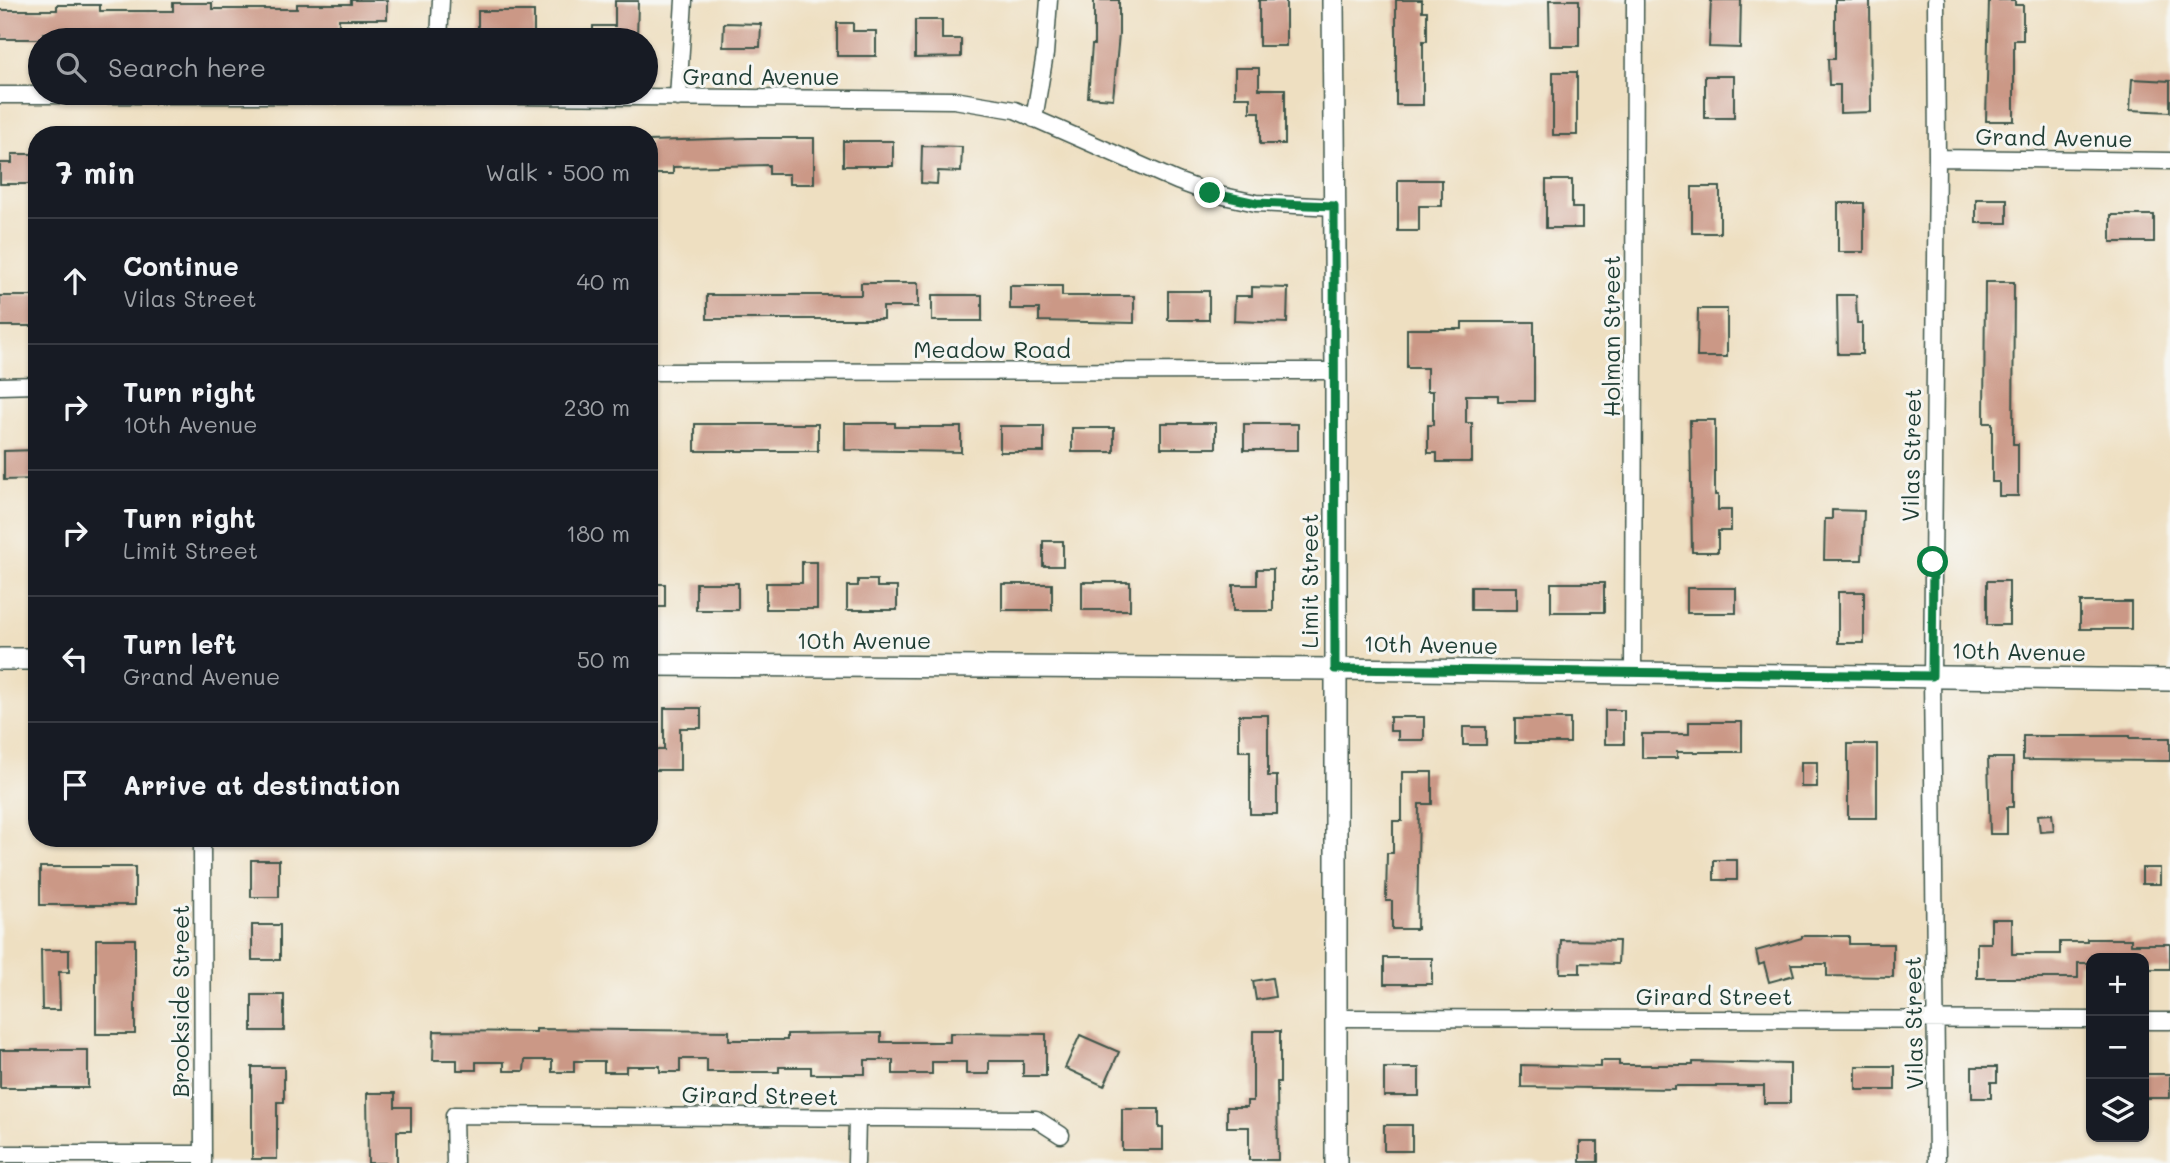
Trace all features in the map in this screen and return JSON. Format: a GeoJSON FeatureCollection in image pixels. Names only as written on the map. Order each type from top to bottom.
{"type":"FeatureCollection","features":[{"type":"Feature","properties":{"kind":"street"},"geometry":{"type":"LineString","coordinates":[[440,28],[441,0]]}},
{"type":"Feature","properties":{"kind":"street"},"geometry":{"type":"LineString","coordinates":[[678,98],[684,0]]}},
{"type":"Feature","properties":{"kind":"street"},"geometry":{"type":"LineString","coordinates":[[1034,119],[1045,54],[1049,0]]}},
{"type":"Feature","properties":{"kind":"street","name":"Limit Street"},"geometry":{"type":"LineString","coordinates":[[1333,0],[1336,1163]]}},
{"type":"Feature","properties":{"kind":"street","name":"Holman Street"},"geometry":{"type":"LineString","coordinates":[[1633,673],[1635,0]]}},
{"type":"Feature","properties":{"kind":"street","name":"Vilas Street"},"geometry":{"type":"LineString","coordinates":[[1936,0],[1932,676],[1937,1163]]}},
{"type":"Feature","properties":{"kind":"street","name":"Grand Avenue"},"geometry":{"type":"LineString","coordinates":[[0,95],[28,95]]}},
{"type":"Feature","properties":{"kind":"street","name":"Grand Avenue"},"geometry":{"type":"LineString","coordinates":[[658,98],[954,100],[1015,110],[1210,193],[1256,203],[1334,206]]}},
{"type":"Feature","properties":{"kind":"street","name":"Grand Avenue"},"geometry":{"type":"LineString","coordinates":[[1937,158],[2170,161]]}},
{"type":"Feature","properties":{"kind":"street","name":"Meadow Road"},"geometry":{"type":"LineString","coordinates":[[658,372],[1336,371]]}},
{"type":"Feature","properties":{"kind":"street"},"geometry":{"type":"LineString","coordinates":[[0,386],[28,385]]}},
{"type":"Feature","properties":{"kind":"street"},"geometry":{"type":"LineString","coordinates":[[0,659],[28,659]]}},
{"type":"Feature","properties":{"kind":"street","name":"10th Avenue"},"geometry":{"type":"LineString","coordinates":[[658,665],[1335,669],[2170,680]]}},
{"type":"Feature","properties":{"kind":"street","name":"Brookside Street"},"geometry":{"type":"LineString","coordinates":[[202,847],[203,1159]]}},
{"type":"Feature","properties":{"kind":"street","name":"Girard Street"},"geometry":{"type":"LineString","coordinates":[[1337,1018],[2086,1020]]}},
{"type":"Feature","properties":{"kind":"street"},"geometry":{"type":"LineString","coordinates":[[2149,1021],[2170,1021]]}},
{"type":"Feature","properties":{"kind":"street","name":"Girard Street"},"geometry":{"type":"LineString","coordinates":[[455,1163],[454,1115],[1036,1119],[1061,1135]]}},
{"type":"Feature","properties":{"kind":"street"},"geometry":{"type":"LineString","coordinates":[[856,1119],[856,1163]]}},
{"type":"Feature","properties":{"kind":"street"},"geometry":{"type":"LineString","coordinates":[[0,1154],[29,1159],[203,1159]]}},
{"type":"Feature","properties":{"kind":"building"},"geometry":{"type":"Polygon","coordinates":[[[351,0],[387,0],[387,19],[339,19],[339,28],[28,28],[28,39],[0,39],[0,10],[57,10],[57,5],[100,5],[100,11],[173,11],[173,3],[212,3],[212,9],[297,9],[297,4],[351,4],[351,0]]]}},
{"type":"Feature","properties":{"kind":"building"},"geometry":{"type":"Polygon","coordinates":[[[1094,0],[1119,0],[1113,99],[1088,97],[1094,45],[1094,0]]]}},
{"type":"Feature","properties":{"kind":"building"},"geometry":{"type":"Polygon","coordinates":[[[1259,0],[1286,0],[1286,46],[1259,46],[1259,0]]]}},
{"type":"Feature","properties":{"kind":"building"},"geometry":{"type":"Polygon","coordinates":[[[1396,0],[1422,0],[1422,11],[1427,11],[1427,41],[1423,41],[1423,105],[1396,105],[1396,0]]]}},
{"type":"Feature","properties":{"kind":"building"},"geometry":{"type":"Polygon","coordinates":[[[1549,0],[1579,0],[1579,46],[1550,46],[1549,0]]]}},
{"type":"Feature","properties":{"kind":"building"},"geometry":{"type":"Polygon","coordinates":[[[1711,0],[1741,0],[1740,48],[1709,47],[1711,0]]]}},
{"type":"Feature","properties":{"kind":"building"},"geometry":{"type":"Polygon","coordinates":[[[1835,0],[1870,0],[1871,112],[1840,113],[1840,85],[1829,85],[1828,59],[1835,59],[1835,0]]]}},
{"type":"Feature","properties":{"kind":"building"},"geometry":{"type":"Polygon","coordinates":[[[1989,0],[2015,0],[2015,5],[2023,5],[2023,40],[2014,40],[2014,121],[1986,121],[1989,0]]]}},
{"type":"Feature","properties":{"kind":"building"},"geometry":{"type":"Polygon","coordinates":[[[615,1],[638,1],[637,28],[593,28],[615,26],[615,1]]]}},
{"type":"Feature","properties":{"kind":"building"},"geometry":{"type":"Polygon","coordinates":[[[478,11],[534,11],[534,28],[478,28],[478,11]]]}},
{"type":"Feature","properties":{"kind":"building"},"geometry":{"type":"Polygon","coordinates":[[[915,20],[942,20],[942,39],[961,39],[961,57],[915,58],[915,20]]]}},
{"type":"Feature","properties":{"kind":"building"},"geometry":{"type":"Polygon","coordinates":[[[724,23],[761,24],[760,47],[723,47],[724,23]]]}},
{"type":"Feature","properties":{"kind":"building"},"geometry":{"type":"Polygon","coordinates":[[[837,23],[853,23],[853,31],[876,31],[876,56],[837,56],[837,23]]]}},
{"type":"Feature","properties":{"kind":"building"},"geometry":{"type":"Polygon","coordinates":[[[1235,68],[1259,68],[1259,89],[1285,89],[1285,144],[1260,144],[1260,112],[1250,112],[1250,97],[1235,97],[1235,68]]]}},
{"type":"Feature","properties":{"kind":"building"},"geometry":{"type":"Polygon","coordinates":[[[1553,72],[1577,72],[1577,135],[1553,135],[1553,72]]]}},
{"type":"Feature","properties":{"kind":"building"},"geometry":{"type":"Polygon","coordinates":[[[1705,76],[1734,76],[1734,118],[1705,118],[1705,76]]]}},
{"type":"Feature","properties":{"kind":"building"},"geometry":{"type":"Polygon","coordinates":[[[2132,79],[2170,81],[2170,112],[2130,110],[2132,79]]]}},
{"type":"Feature","properties":{"kind":"building"},"geometry":{"type":"Polygon","coordinates":[[[814,138],[814,184],[789,184],[789,174],[769,174],[769,165],[673,167],[673,174],[658,174],[658,141],[814,138]]]}},
{"type":"Feature","properties":{"kind":"building"},"geometry":{"type":"Polygon","coordinates":[[[843,141],[893,141],[893,166],[843,166],[843,141]]]}},
{"type":"Feature","properties":{"kind":"building"},"geometry":{"type":"Polygon","coordinates":[[[922,146],[962,147],[961,172],[938,171],[937,184],[921,183],[922,146]]]}},
{"type":"Feature","properties":{"kind":"building"},"geometry":{"type":"Polygon","coordinates":[[[12,154],[28,154],[28,184],[0,184],[0,163],[12,163],[12,154]]]}},
{"type":"Feature","properties":{"kind":"building"},"geometry":{"type":"Polygon","coordinates":[[[1398,180],[1442,180],[1442,206],[1419,206],[1419,231],[1398,231],[1398,180]]]}},
{"type":"Feature","properties":{"kind":"building"},"geometry":{"type":"Polygon","coordinates":[[[1546,180],[1572,180],[1572,208],[1582,208],[1582,228],[1546,228],[1546,180]]]}},
{"type":"Feature","properties":{"kind":"building"},"geometry":{"type":"Polygon","coordinates":[[[1692,187],[1720,187],[1720,233],[1692,233],[1692,187]]]}},
{"type":"Feature","properties":{"kind":"building"},"geometry":{"type":"Polygon","coordinates":[[[1976,199],[2007,199],[2007,223],[1976,223],[1976,199]]]}},
{"type":"Feature","properties":{"kind":"building"},"geometry":{"type":"Polygon","coordinates":[[[1838,203],[1864,203],[1864,252],[1838,252],[1838,203]]]}},
{"type":"Feature","properties":{"kind":"building"},"geometry":{"type":"Polygon","coordinates":[[[2111,215],[2154,215],[2154,242],[2111,242],[2111,215]]]}},
{"type":"Feature","properties":{"kind":"building"},"geometry":{"type":"Polygon","coordinates":[[[1985,282],[2014,282],[2013,444],[2018,444],[2018,496],[1999,496],[1999,482],[1992,482],[1992,423],[1984,423],[1985,282]]]}},
{"type":"Feature","properties":{"kind":"building"},"geometry":{"type":"Polygon","coordinates":[[[861,283],[918,283],[918,307],[883,307],[883,319],[707,319],[707,295],[861,295],[861,283]]]}},
{"type":"Feature","properties":{"kind":"building"},"geometry":{"type":"Polygon","coordinates":[[[1010,286],[1062,286],[1062,296],[1134,296],[1134,323],[1039,321],[1039,309],[1010,309],[1010,286]]]}},
{"type":"Feature","properties":{"kind":"building"},"geometry":{"type":"Polygon","coordinates":[[[1252,287],[1288,288],[1287,323],[1234,321],[1235,296],[1252,296],[1252,287]]]}},
{"type":"Feature","properties":{"kind":"building"},"geometry":{"type":"Polygon","coordinates":[[[1168,291],[1209,291],[1209,320],[1168,320],[1168,291]]]}},
{"type":"Feature","properties":{"kind":"building"},"geometry":{"type":"Polygon","coordinates":[[[932,295],[982,295],[982,321],[932,321],[932,295]]]}},
{"type":"Feature","properties":{"kind":"building"},"geometry":{"type":"Polygon","coordinates":[[[1837,295],[1856,295],[1857,323],[1862,323],[1862,354],[1838,354],[1837,295]]]}},
{"type":"Feature","properties":{"kind":"building"},"geometry":{"type":"Polygon","coordinates":[[[0,296],[28,296],[28,326],[0,326],[0,296]]]}},
{"type":"Feature","properties":{"kind":"building"},"geometry":{"type":"Polygon","coordinates":[[[1698,309],[1727,309],[1727,357],[1697,357],[1698,309]]]}},
{"type":"Feature","properties":{"kind":"building"},"geometry":{"type":"Polygon","coordinates":[[[1462,322],[1534,322],[1534,401],[1498,401],[1498,395],[1466,395],[1466,423],[1472,423],[1472,462],[1437,462],[1437,453],[1428,453],[1428,425],[1433,425],[1433,391],[1427,391],[1427,368],[1407,368],[1407,329],[1462,329],[1462,322]]]}},
{"type":"Feature","properties":{"kind":"building"},"geometry":{"type":"Polygon","coordinates":[[[1690,420],[1715,420],[1715,495],[1718,495],[1718,510],[1731,510],[1731,531],[1718,531],[1718,552],[1692,552],[1690,420]]]}},
{"type":"Feature","properties":{"kind":"building"},"geometry":{"type":"Polygon","coordinates":[[[845,423],[895,423],[895,427],[961,427],[961,452],[845,450],[845,423]]]}},
{"type":"Feature","properties":{"kind":"building"},"geometry":{"type":"Polygon","coordinates":[[[1161,423],[1216,423],[1216,448],[1161,448],[1161,423]]]}},
{"type":"Feature","properties":{"kind":"building"},"geometry":{"type":"Polygon","coordinates":[[[695,424],[818,424],[818,451],[695,451],[695,424]]]}},
{"type":"Feature","properties":{"kind":"building"},"geometry":{"type":"Polygon","coordinates":[[[1244,424],[1298,424],[1298,450],[1244,450],[1244,424]]]}},
{"type":"Feature","properties":{"kind":"building"},"geometry":{"type":"Polygon","coordinates":[[[1000,426],[1044,426],[1044,452],[1000,452],[1000,426]]]}},
{"type":"Feature","properties":{"kind":"building"},"geometry":{"type":"Polygon","coordinates":[[[1072,428],[1114,428],[1114,452],[1072,452],[1072,428]]]}},
{"type":"Feature","properties":{"kind":"building"},"geometry":{"type":"Polygon","coordinates":[[[28,450],[28,479],[4,480],[4,451],[28,450]]]}},
{"type":"Feature","properties":{"kind":"building"},"geometry":{"type":"Polygon","coordinates":[[[1832,510],[1864,511],[1862,560],[1824,560],[1825,519],[1832,519],[1832,510]]]}},
{"type":"Feature","properties":{"kind":"building"},"geometry":{"type":"Polygon","coordinates":[[[1043,541],[1063,541],[1063,566],[1043,566],[1043,541]]]}},
{"type":"Feature","properties":{"kind":"building"},"geometry":{"type":"Polygon","coordinates":[[[802,562],[817,562],[817,609],[766,609],[766,583],[802,583],[802,562]]]}},
{"type":"Feature","properties":{"kind":"building"},"geometry":{"type":"Polygon","coordinates":[[[1257,569],[1273,569],[1273,611],[1233,611],[1233,585],[1257,585],[1257,569]]]}},
{"type":"Feature","properties":{"kind":"building"},"geometry":{"type":"Polygon","coordinates":[[[858,580],[877,580],[877,587],[897,587],[897,610],[847,610],[847,586],[858,586],[858,580]]]}},
{"type":"Feature","properties":{"kind":"building"},"geometry":{"type":"Polygon","coordinates":[[[1987,581],[2009,581],[2009,625],[1987,625],[1987,581]]]}},
{"type":"Feature","properties":{"kind":"building"},"geometry":{"type":"Polygon","coordinates":[[[1082,582],[1130,582],[1130,610],[1082,610],[1082,582]]]}},
{"type":"Feature","properties":{"kind":"building"},"geometry":{"type":"Polygon","coordinates":[[[696,583],[738,583],[738,610],[696,610],[696,583]]]}},
{"type":"Feature","properties":{"kind":"building"},"geometry":{"type":"Polygon","coordinates":[[[1551,583],[1604,583],[1604,612],[1551,612],[1551,583]]]}},
{"type":"Feature","properties":{"kind":"building"},"geometry":{"type":"Polygon","coordinates":[[[658,584],[665,584],[665,607],[658,607],[658,584]]]}},
{"type":"Feature","properties":{"kind":"building"},"geometry":{"type":"Polygon","coordinates":[[[1002,584],[1052,584],[1052,610],[1002,610],[1002,584]]]}},
{"type":"Feature","properties":{"kind":"building"},"geometry":{"type":"Polygon","coordinates":[[[1471,587],[1517,587],[1517,610],[1471,610],[1471,587]]]}},
{"type":"Feature","properties":{"kind":"building"},"geometry":{"type":"Polygon","coordinates":[[[1687,588],[1736,588],[1736,613],[1687,613],[1687,588]]]}},
{"type":"Feature","properties":{"kind":"building"},"geometry":{"type":"Polygon","coordinates":[[[1838,592],[1864,592],[1864,643],[1838,643],[1838,592]]]}},
{"type":"Feature","properties":{"kind":"building"},"geometry":{"type":"Polygon","coordinates":[[[2080,602],[2131,602],[2131,629],[2080,629],[2080,602]]]}},
{"type":"Feature","properties":{"kind":"building"},"geometry":{"type":"Polygon","coordinates":[[[664,708],[701,708],[701,728],[680,728],[680,770],[658,770],[658,750],[664,750],[664,708]]]}},
{"type":"Feature","properties":{"kind":"building"},"geometry":{"type":"Polygon","coordinates":[[[1605,710],[1624,710],[1624,744],[1605,744],[1605,710]]]}},
{"type":"Feature","properties":{"kind":"building"},"geometry":{"type":"Polygon","coordinates":[[[1239,715],[1268,715],[1268,776],[1277,776],[1277,814],[1250,814],[1250,751],[1239,751],[1239,715]]]}},
{"type":"Feature","properties":{"kind":"building"},"geometry":{"type":"Polygon","coordinates":[[[1390,717],[1424,717],[1424,740],[1398,740],[1398,731],[1390,731],[1390,717]]]}},
{"type":"Feature","properties":{"kind":"building"},"geometry":{"type":"Polygon","coordinates":[[[1515,719],[1570,719],[1570,743],[1515,743],[1515,719]]]}},
{"type":"Feature","properties":{"kind":"building"},"geometry":{"type":"Polygon","coordinates":[[[1689,722],[1742,722],[1742,752],[1677,752],[1677,758],[1642,758],[1642,734],[1689,734],[1689,722]]]}},
{"type":"Feature","properties":{"kind":"building"},"geometry":{"type":"Polygon","coordinates":[[[1463,727],[1486,727],[1486,745],[1463,745],[1463,727]]]}},
{"type":"Feature","properties":{"kind":"building"},"geometry":{"type":"Polygon","coordinates":[[[2023,736],[2170,738],[2170,761],[2023,760],[2023,736]]]}},
{"type":"Feature","properties":{"kind":"building"},"geometry":{"type":"Polygon","coordinates":[[[1848,744],[1877,744],[1877,818],[1848,818],[1848,744]]]}},
{"type":"Feature","properties":{"kind":"building"},"geometry":{"type":"Polygon","coordinates":[[[1988,758],[2013,758],[2013,807],[2007,807],[2007,834],[1990,834],[1988,758]]]}},
{"type":"Feature","properties":{"kind":"building"},"geometry":{"type":"Polygon","coordinates":[[[1801,762],[1817,762],[1817,787],[1801,787],[1801,762]]]}},
{"type":"Feature","properties":{"kind":"building"},"geometry":{"type":"Polygon","coordinates":[[[1402,772],[1432,772],[1432,804],[1419,804],[1417,929],[1392,929],[1392,901],[1386,901],[1387,853],[1393,853],[1393,821],[1402,821],[1402,772]]]}},
{"type":"Feature","properties":{"kind":"building"},"geometry":{"type":"Polygon","coordinates":[[[2052,814],[2054,831],[2040,832],[2038,815],[2052,814]]]}},
{"type":"Feature","properties":{"kind":"building"},"geometry":{"type":"Polygon","coordinates":[[[251,860],[279,860],[279,897],[251,897],[251,860]]]}},
{"type":"Feature","properties":{"kind":"building"},"geometry":{"type":"Polygon","coordinates":[[[1714,860],[1737,860],[1737,880],[1714,880],[1714,860]]]}},
{"type":"Feature","properties":{"kind":"building"},"geometry":{"type":"Polygon","coordinates":[[[40,867],[135,867],[135,905],[40,905],[40,867]]]}},
{"type":"Feature","properties":{"kind":"building"},"geometry":{"type":"Polygon","coordinates":[[[2142,868],[2160,868],[2160,884],[2142,884],[2142,868]]]}},
{"type":"Feature","properties":{"kind":"building"},"geometry":{"type":"Polygon","coordinates":[[[1991,919],[2012,919],[2012,954],[2060,954],[2060,942],[2131,939],[2131,944],[2170,944],[2170,969],[2149,969],[2149,953],[2086,953],[2086,963],[2078,963],[2078,978],[1977,978],[1977,943],[1991,943],[1991,919]]]}},
{"type":"Feature","properties":{"kind":"building"},"geometry":{"type":"Polygon","coordinates":[[[252,925],[280,925],[280,960],[252,960],[252,925]]]}},
{"type":"Feature","properties":{"kind":"building"},"geometry":{"type":"Polygon","coordinates":[[[1802,936],[1849,936],[1849,944],[1893,944],[1893,977],[1827,976],[1827,964],[1791,964],[1794,975],[1769,982],[1764,963],[1759,965],[1756,951],[1802,936]]]}},
{"type":"Feature","properties":{"kind":"building"},"geometry":{"type":"Polygon","coordinates":[[[96,939],[135,939],[135,1034],[96,1034],[96,939]]]}},
{"type":"Feature","properties":{"kind":"building"},"geometry":{"type":"Polygon","coordinates":[[[1561,940],[1619,941],[1618,964],[1580,963],[1580,973],[1560,973],[1561,940]]]}},
{"type":"Feature","properties":{"kind":"building"},"geometry":{"type":"Polygon","coordinates":[[[41,950],[69,950],[69,972],[59,972],[60,1010],[42,1010],[41,950]]]}},
{"type":"Feature","properties":{"kind":"building"},"geometry":{"type":"Polygon","coordinates":[[[1384,958],[1432,958],[1432,984],[1384,984],[1384,958]]]}},
{"type":"Feature","properties":{"kind":"building"},"geometry":{"type":"Polygon","coordinates":[[[1272,978],[1275,997],[1256,1000],[1253,981],[1272,978]]]}},
{"type":"Feature","properties":{"kind":"building"},"geometry":{"type":"Polygon","coordinates":[[[252,995],[284,995],[284,1031],[252,1031],[252,995]]]}},
{"type":"Feature","properties":{"kind":"building"},"geometry":{"type":"Polygon","coordinates":[[[536,1029],[729,1031],[729,1040],[787,1040],[787,1034],[881,1033],[881,1042],[950,1042],[950,1033],[1046,1034],[1046,1076],[1023,1076],[1023,1061],[989,1061],[989,1074],[966,1074],[966,1062],[932,1062],[932,1074],[893,1074],[893,1060],[865,1060],[865,1074],[811,1074],[811,1067],[779,1067],[779,1072],[707,1072],[707,1059],[680,1059],[680,1072],[660,1072],[660,1066],[626,1066],[626,1072],[604,1072],[604,1061],[574,1061],[574,1072],[552,1072],[552,1060],[525,1060],[524,1071],[504,1071],[504,1062],[476,1062],[476,1070],[457,1070],[457,1060],[433,1060],[434,1031],[536,1032],[536,1029]]]}},
{"type":"Feature","properties":{"kind":"building"},"geometry":{"type":"Polygon","coordinates":[[[1253,1031],[1280,1031],[1280,1082],[1277,1082],[1278,1160],[1249,1160],[1249,1127],[1227,1127],[1227,1107],[1247,1107],[1247,1101],[1253,1101],[1253,1031]]]}},
{"type":"Feature","properties":{"kind":"building"},"geometry":{"type":"Polygon","coordinates":[[[1080,1035],[1119,1052],[1104,1086],[1065,1068],[1080,1035]]]}},
{"type":"Feature","properties":{"kind":"building"},"geometry":{"type":"Polygon","coordinates":[[[0,1050],[88,1050],[88,1088],[0,1088],[0,1050]]]}},
{"type":"Feature","properties":{"kind":"building"},"geometry":{"type":"Polygon","coordinates":[[[1601,1061],[1619,1061],[1619,1065],[1693,1065],[1693,1062],[1790,1064],[1790,1103],[1764,1103],[1764,1086],[1675,1086],[1675,1089],[1521,1087],[1521,1065],[1601,1067],[1601,1061]]]}},
{"type":"Feature","properties":{"kind":"building"},"geometry":{"type":"Polygon","coordinates":[[[1856,1066],[1895,1066],[1895,1090],[1856,1090],[1856,1066]]]}},
{"type":"Feature","properties":{"kind":"building"},"geometry":{"type":"Polygon","coordinates":[[[252,1067],[284,1067],[284,1102],[277,1102],[277,1159],[252,1159],[252,1067]]]}},
{"type":"Feature","properties":{"kind":"building"},"geometry":{"type":"Polygon","coordinates":[[[1972,1067],[1997,1067],[1997,1082],[1991,1082],[1991,1098],[1972,1098],[1972,1067]]]}},
{"type":"Feature","properties":{"kind":"building"},"geometry":{"type":"Polygon","coordinates":[[[1384,1068],[1419,1068],[1419,1096],[1384,1096],[1384,1068]]]}},
{"type":"Feature","properties":{"kind":"building"},"geometry":{"type":"Polygon","coordinates":[[[2149,1074],[2170,1074],[2170,1098],[2149,1098],[2149,1074]]]}},
{"type":"Feature","properties":{"kind":"building"},"geometry":{"type":"Polygon","coordinates":[[[367,1093],[395,1093],[395,1107],[411,1107],[411,1131],[397,1131],[397,1163],[368,1163],[367,1093]]]}},
{"type":"Feature","properties":{"kind":"building"},"geometry":{"type":"Polygon","coordinates":[[[1122,1109],[1159,1109],[1159,1128],[1163,1128],[1163,1150],[1122,1150],[1122,1109]]]}},
{"type":"Feature","properties":{"kind":"building"},"geometry":{"type":"Polygon","coordinates":[[[1384,1125],[1412,1125],[1412,1151],[1384,1151],[1384,1125]]]}},
{"type":"Feature","properties":{"kind":"building"},"geometry":{"type":"Polygon","coordinates":[[[1580,1142],[1598,1142],[1598,1162],[1580,1162],[1580,1142]]]}},
{"type":"Feature","properties":{"kind":"route"},"geometry":{"type":"LineString","coordinates":[[1210,193],[1256,203],[1334,206],[1335,669],[1932,676],[1933,562]]}}]}
